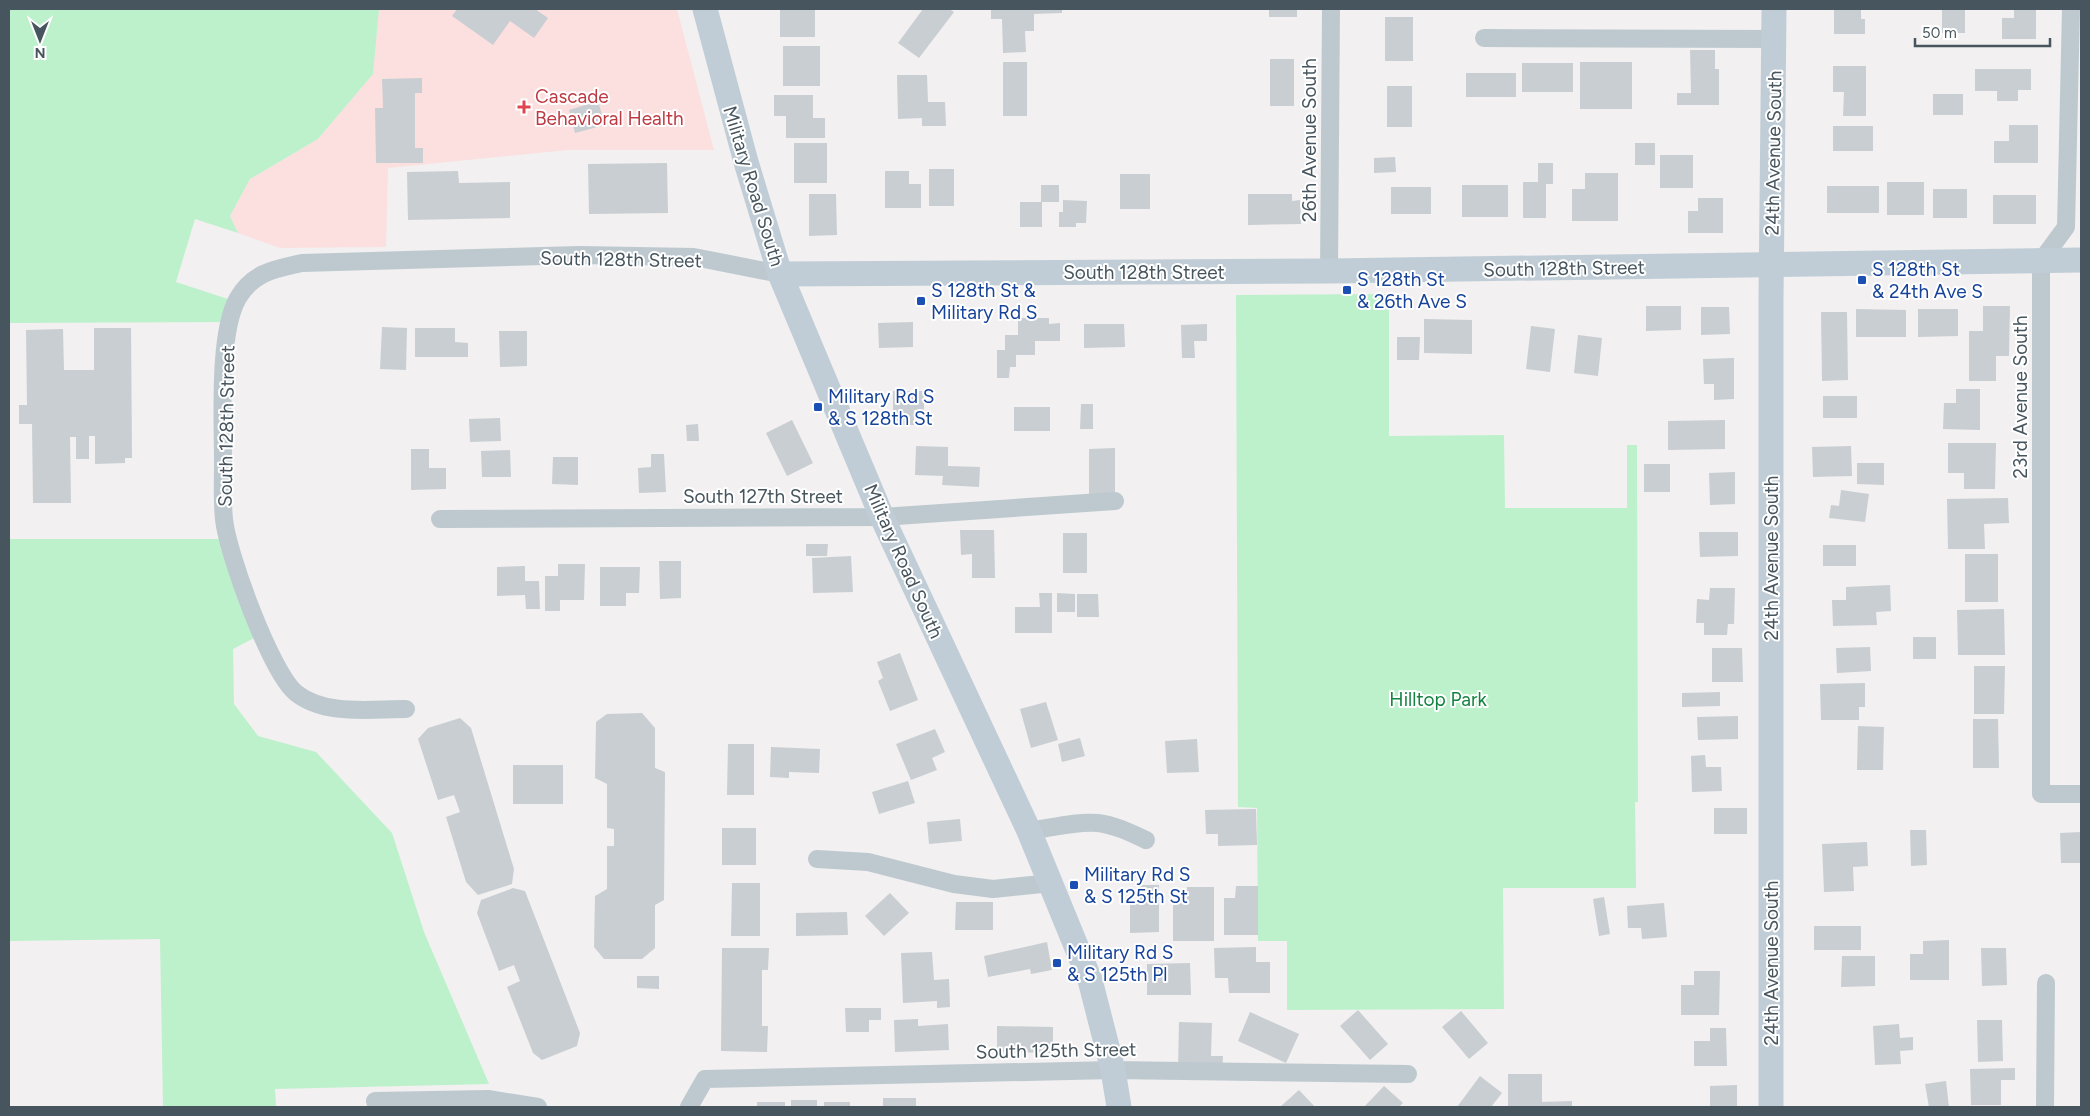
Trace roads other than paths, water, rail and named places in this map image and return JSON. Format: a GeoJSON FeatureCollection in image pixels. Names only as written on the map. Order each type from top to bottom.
{"type":"FeatureCollection","features":[{"type":"Feature","properties":{"kind":"street","name":"Military Road South"},"geometry":{"type":"LineString","coordinates":[[705,9],[746,162],[780,274],[882,517],[1051,883],[1090,980],[1113,1070],[1119,1107]]}},
{"type":"Feature","properties":{"kind":"street","name":"26th Avenue South"},"geometry":{"type":"LineString","coordinates":[[1329,271],[1332,9]]}},
{"type":"Feature","properties":{"kind":"street","name":"24th Avenue South"},"geometry":{"type":"LineString","coordinates":[[1771,1107],[1771,265],[1774,9]]}},
{"type":"Feature","properties":{"kind":"street"},"geometry":{"type":"LineString","coordinates":[[2041,262],[2066,226],[2071,9]]}},
{"type":"Feature","properties":{"kind":"street"},"geometry":{"type":"LineString","coordinates":[[1484,38],[1774,39]]}},
{"type":"Feature","properties":{"kind":"street","name":"South 128th Street"},"geometry":{"type":"LineString","coordinates":[[406,709],[346,709],[316,705],[294,692],[275,664],[243,590],[224,520],[222,392],[229,325],[238,298],[252,280],[270,270],[302,263],[578,254],[694,257],[780,274],[1329,271],[2081,260]]}},
{"type":"Feature","properties":{"kind":"street","name":"23rd Avenue South"},"geometry":{"type":"LineString","coordinates":[[2041,262],[2041,794],[2081,794]]}},
{"type":"Feature","properties":{"kind":"street","name":"South 127th Street"},"geometry":{"type":"LineString","coordinates":[[440,519],[882,517],[1115,501]]}},
{"type":"Feature","properties":{"kind":"street"},"geometry":{"type":"LineString","coordinates":[[1028,831],[1099,823],[1122,829],[1146,840]]}},
{"type":"Feature","properties":{"kind":"street"},"geometry":{"type":"LineString","coordinates":[[817,859],[868,862],[954,884],[993,889],[1051,883]]}},
{"type":"Feature","properties":{"kind":"street"},"geometry":{"type":"LineString","coordinates":[[2045,1107],[2046,983]]}},
{"type":"Feature","properties":{"kind":"street","name":"South 125th Street"},"geometry":{"type":"LineString","coordinates":[[689,1107],[705,1079],[1113,1070],[1408,1074]]}},
{"type":"Feature","properties":{"kind":"street"},"geometry":{"type":"LineString","coordinates":[[377,1107],[375,1101],[488,1099],[538,1107]]}},
{"type":"Feature","properties":{"kind":"place","name":"Cascade Behavioral Health"},"geometry":{"type":"Point","coordinates":[524,107]}},
{"type":"Feature","properties":{"kind":"place","name":"S 128th St & 24th Ave S"},"geometry":{"type":"Point","coordinates":[1862,280]}},
{"type":"Feature","properties":{"kind":"place","name":"S 128th St & 26th Ave S"},"geometry":{"type":"Point","coordinates":[1347,290]}},
{"type":"Feature","properties":{"kind":"place","name":"S 128th St & Military Rd S"},"geometry":{"type":"Point","coordinates":[921,301]}},
{"type":"Feature","properties":{"kind":"place","name":"Military Rd S & S 128th St"},"geometry":{"type":"Point","coordinates":[818,407]}},
{"type":"Feature","properties":{"kind":"place","name":"Military Rd S & S 125th St"},"geometry":{"type":"Point","coordinates":[1074,885]}},
{"type":"Feature","properties":{"kind":"place","name":"Military Rd S & S 125th Pl"},"geometry":{"type":"Point","coordinates":[1057,963]}},
{"type":"Feature","properties":{"kind":"park label","name":"Hilltop Park"},"geometry":{"type":"Point","coordinates":[1438,699]}}]}
